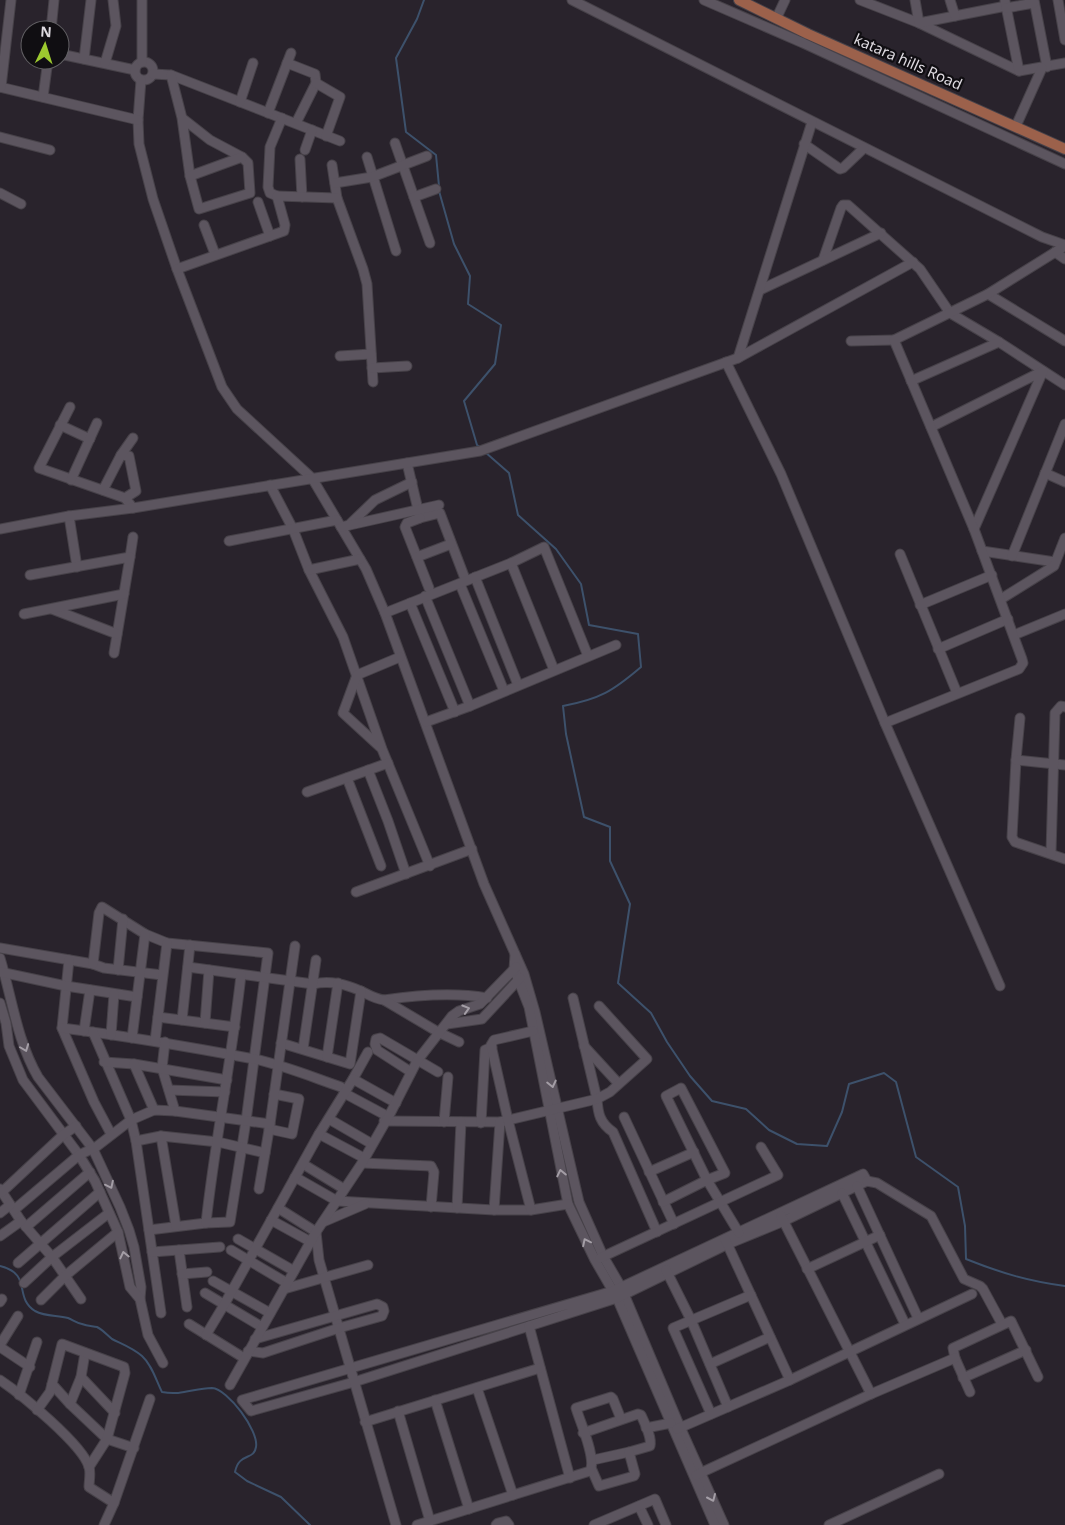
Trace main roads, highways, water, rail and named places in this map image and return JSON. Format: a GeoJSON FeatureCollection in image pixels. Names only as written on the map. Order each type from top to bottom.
{"type":"FeatureCollection","features":[{"type":"Feature","properties":{"kind":"main road","name":"katara hills Road"},"geometry":{"type":"LineString","coordinates":[[739,0],[777,17],[806,39],[1016,126],[1065,149]]}},
{"type":"Feature","properties":{"kind":"waterway"},"geometry":{"type":"LineString","coordinates":[[424,0],[417,19],[396,58],[406,132],[436,155],[439,186]]}},
{"type":"Feature","properties":{"kind":"waterway"},"geometry":{"type":"LineString","coordinates":[[439,191],[454,244],[470,276],[468,304],[501,325],[495,364],[464,401],[477,445],[480,447]]}},
{"type":"Feature","properties":{"kind":"waterway"},"geometry":{"type":"LineString","coordinates":[[485,452],[509,473],[518,515],[556,549],[581,584],[589,625],[638,634],[641,667],[605,693],[563,706],[566,734],[584,817],[610,827],[610,861],[630,904],[618,983],[651,1013],[667,1042],[690,1076],[712,1101],[746,1109],[769,1130],[797,1144],[827,1146],[842,1112],[849,1084],[884,1073],[896,1082],[916,1157],[958,1187],[965,1226],[966,1259],[1015,1276],[1065,1286]]}},
{"type":"Feature","properties":{"kind":"waterway"},"geometry":{"type":"LineString","coordinates":[[0,1266],[16,1274],[20,1280],[25,1299],[35,1311],[97,1327],[112,1339],[139,1353],[154,1373],[162,1392],[176,1393],[212,1388],[226,1395],[248,1422],[256,1440],[255,1451],[240,1462],[235,1472],[247,1481],[281,1497],[310,1525]]}}]}
